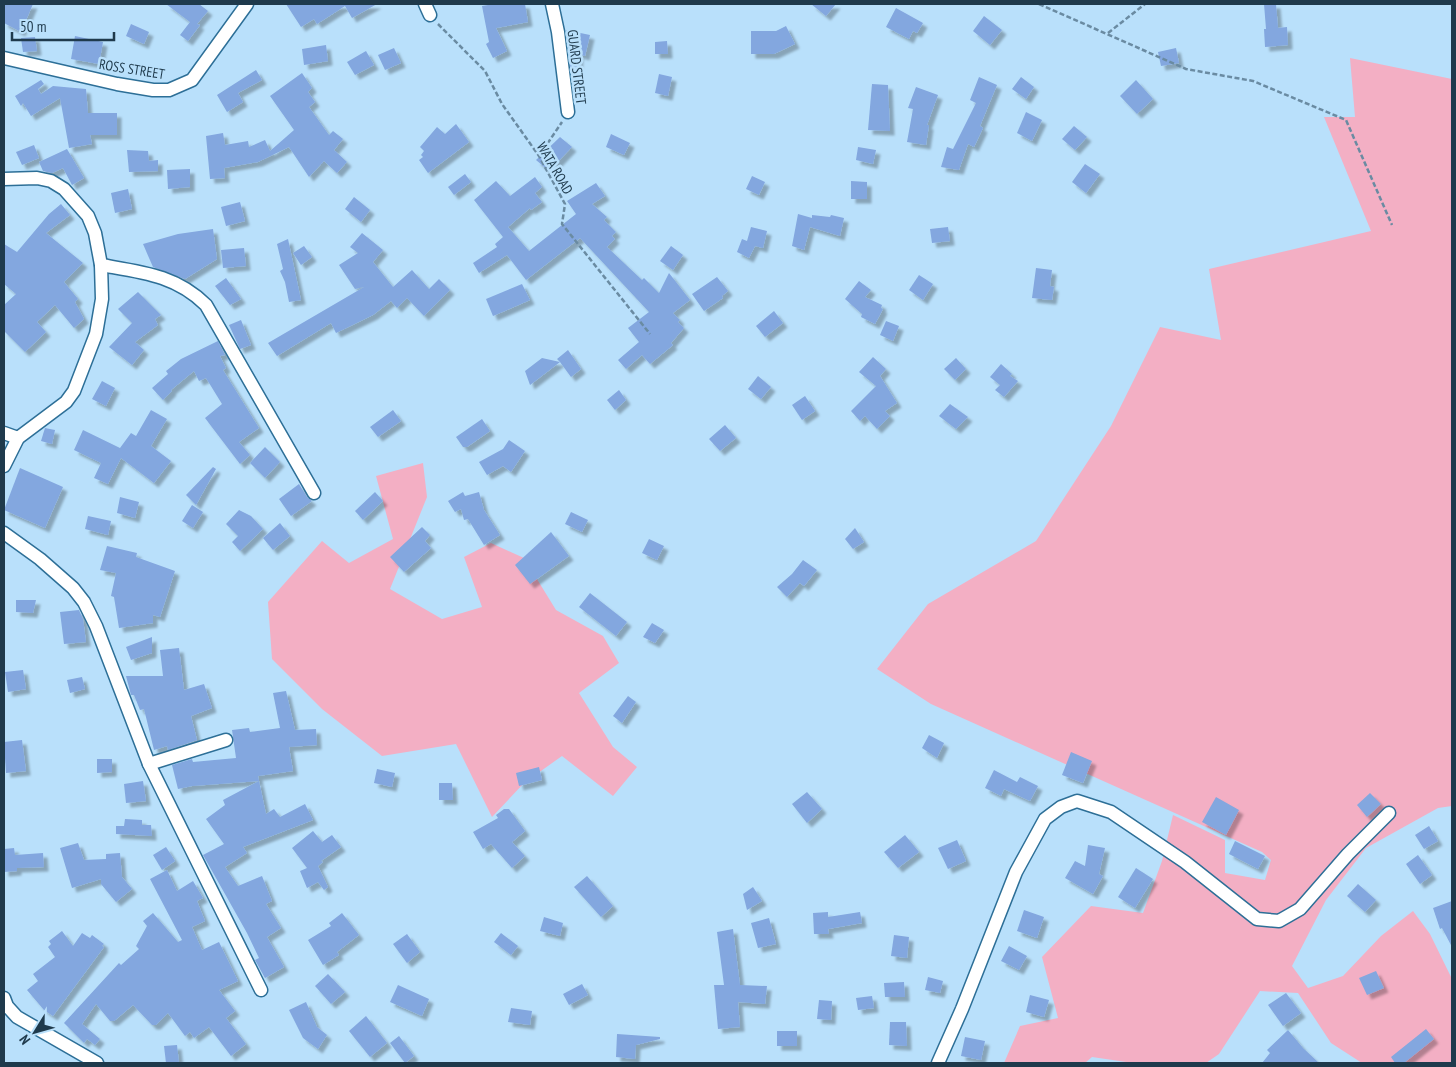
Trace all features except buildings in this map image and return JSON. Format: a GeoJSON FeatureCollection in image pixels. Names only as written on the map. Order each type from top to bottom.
{"type":"FeatureCollection","features":[{"type":"Feature","properties":{"kind":"street","name":"ROSS STREET"},"geometry":{"type":"LineString","coordinates":[[4,58],[117,84],[153,90],[169,90],[192,80],[247,4]]}},
{"type":"Feature","properties":{"kind":"street","name":"GUARD STREET"},"geometry":{"type":"LineString","coordinates":[[552,4],[558,32],[568,112]]}},
{"type":"Feature","properties":{"kind":"street"},"geometry":{"type":"LineString","coordinates":[[4,179],[37,178],[51,181],[64,189],[88,216],[95,233],[101,266],[102,299],[96,334],[74,391],[66,402],[18,438],[4,466]]}},
{"type":"Feature","properties":{"kind":"street"},"geometry":{"type":"LineString","coordinates":[[101,266],[148,274],[176,282],[192,291],[206,305],[314,493]]}},
{"type":"Feature","properties":{"kind":"street"},"geometry":{"type":"LineString","coordinates":[[4,433],[18,438]]}},
{"type":"Feature","properties":{"kind":"street"},"geometry":{"type":"LineString","coordinates":[[4,533],[40,559],[73,588],[84,602],[96,626],[148,764],[261,990]]}},
{"type":"Feature","properties":{"kind":"street"},"geometry":{"type":"LineString","coordinates":[[148,764],[226,740]]}},
{"type":"Feature","properties":{"kind":"street"},"geometry":{"type":"LineString","coordinates":[[938,1063],[962,1009],[1016,872],[1046,819],[1061,807],[1077,801],[1111,812],[1185,862],[1256,918],[1279,920],[1300,909],[1348,854],[1388,813]]}},
{"type":"Feature","properties":{"kind":"street"},"geometry":{"type":"LineString","coordinates":[[4,998],[7,1006],[17,1017],[97,1063]]}},
{"type":"Feature","properties":{"kind":"path"},"geometry":{"type":"LineString","coordinates":[[1040,4],[1186,69],[1253,81],[1346,120],[1392,225]]}},
{"type":"Feature","properties":{"kind":"path"},"geometry":{"type":"LineString","coordinates":[[1108,33],[1145,4]]}},
{"type":"Feature","properties":{"kind":"path","name":"WATA ROAD"},"geometry":{"type":"LineString","coordinates":[[427,10],[485,71],[502,104],[539,156],[565,204],[562,224],[650,334]]}},
{"type":"Feature","properties":{"kind":"path","name":"GUARD STREET"},"geometry":{"type":"LineString","coordinates":[[539,156],[568,112]]}},
{"type":"Feature","properties":{"kind":"shaded area"},"geometry":{"type":"Polygon","coordinates":[[[1350,58],[1452,79],[1452,806],[1438,808],[1366,848],[1326,900],[1292,966],[1308,988],[1343,976],[1381,936],[1413,911],[1430,934],[1452,979],[1452,1063],[1362,1063],[1331,1043],[1298,993],[1260,991],[1219,1054],[1206,1063],[1133,1063],[1092,1057],[1085,1063],[1004,1063],[1020,1026],[1058,1018],[1042,957],[1091,906],[1143,913],[1162,861],[1173,815],[1225,840],[1225,873],[1265,880],[1271,860],[1262,852],[931,704],[877,669],[928,604],[1036,541],[1111,426],[1160,327],[1221,340],[1209,269],[1371,231],[1324,117],[1355,117],[1350,58]]]}},
{"type":"Feature","properties":{"kind":"shaded area"},"geometry":{"type":"Polygon","coordinates":[[[423,463],[427,497],[390,589],[442,619],[482,607],[464,557],[491,543],[524,558],[556,610],[603,636],[619,663],[579,693],[613,747],[637,767],[613,796],[562,756],[524,783],[492,817],[456,744],[382,756],[322,709],[272,659],[268,602],[322,541],[349,563],[393,539],[376,476],[423,463]]]}}]}
